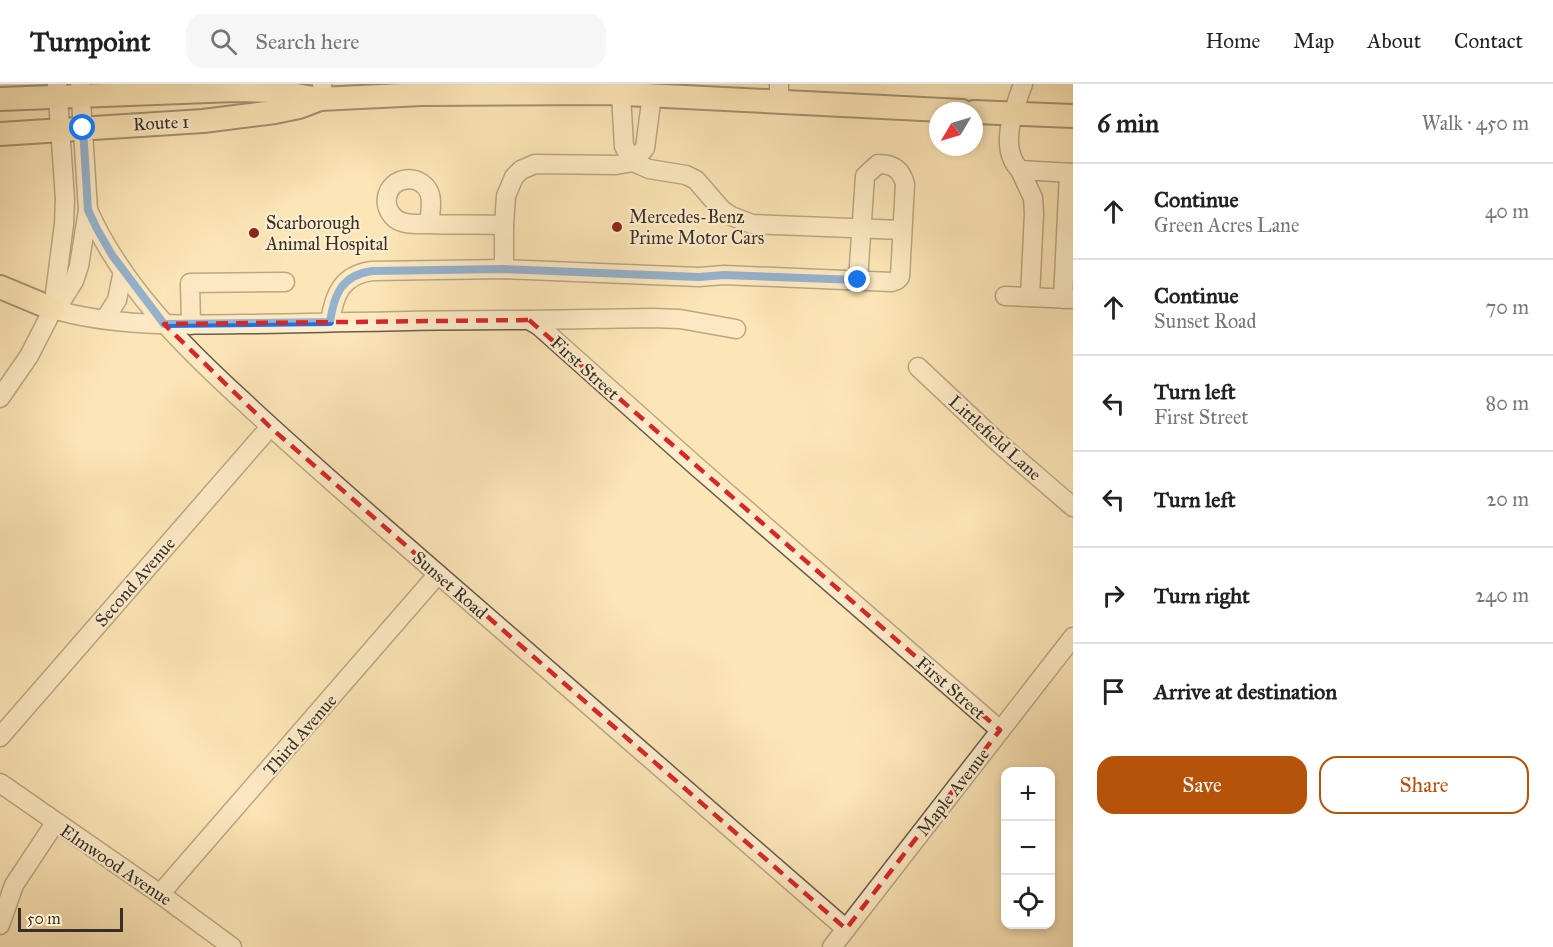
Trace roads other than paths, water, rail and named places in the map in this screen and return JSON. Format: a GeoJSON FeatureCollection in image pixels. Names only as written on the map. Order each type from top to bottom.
{"type":"FeatureCollection","features":[{"type":"Feature","properties":{"kind":"main road","name":"Route 1"},"geometry":{"type":"LineString","coordinates":[[0,99],[69,90],[234,87],[284,88],[322,94],[351,91],[560,88],[636,92],[779,93],[929,108]]}},
{"type":"Feature","properties":{"kind":"main road","name":"Route 1"},"geometry":{"type":"LineString","coordinates":[[0,134],[255,116],[299,107],[322,94]]}},
{"type":"Feature","properties":{"kind":"main road"},"geometry":{"type":"LineString","coordinates":[[983,112],[1073,116]]}},
{"type":"Feature","properties":{"kind":"main road"},"geometry":{"type":"LineString","coordinates":[[0,287],[53,309]]}},
{"type":"Feature","properties":{"kind":"street"},"geometry":{"type":"LineString","coordinates":[[1023,84],[1013,114],[1009,150],[1033,198],[1030,297]]}},
{"type":"Feature","properties":{"kind":"street"},"geometry":{"type":"LineString","coordinates":[[0,398],[29,356],[53,309],[68,291],[80,266],[88,210],[72,128],[69,90]]}},
{"type":"Feature","properties":{"kind":"street"},"geometry":{"type":"LineString","coordinates":[[633,162],[624,146],[636,92]]}},
{"type":"Feature","properties":{"kind":"street"},"geometry":{"type":"LineString","coordinates":[[633,162],[645,148],[636,92]]}},
{"type":"Feature","properties":{"kind":"street"},"geometry":{"type":"LineString","coordinates":[[53,309],[64,224],[64,172],[72,128]]}},
{"type":"Feature","properties":{"kind":"street"},"geometry":{"type":"LineString","coordinates":[[504,269],[504,208],[508,187],[514,177],[535,164],[616,165],[633,162],[649,169],[668,171],[696,180],[722,210],[742,222],[752,224],[902,230]]}},
{"type":"Feature","properties":{"kind":"street"},"geometry":{"type":"LineString","coordinates":[[330,322],[335,300],[341,287],[351,277],[362,272],[504,269],[892,282],[900,277],[905,184],[898,169],[886,164],[878,164],[864,176],[858,280]]}},
{"type":"Feature","properties":{"kind":"street"},"geometry":{"type":"LineString","coordinates":[[1005,296],[1068,299],[1071,173],[1020,170]]}},
{"type":"Feature","properties":{"kind":"street","name":"Sunset Road"},"geometry":{"type":"LineString","coordinates":[[88,210],[123,271],[164,324],[199,361],[270,427],[846,928]]}},
{"type":"Feature","properties":{"kind":"street"},"geometry":{"type":"LineString","coordinates":[[429,224],[504,225]]}},
{"type":"Feature","properties":{"kind":"street"},"geometry":{"type":"LineString","coordinates":[[105,319],[117,300],[123,271]]}},
{"type":"Feature","properties":{"kind":"street"},"geometry":{"type":"LineString","coordinates":[[191,325],[190,283],[285,282]]}},
{"type":"Feature","properties":{"kind":"street"},"geometry":{"type":"LineString","coordinates":[[53,309],[73,316],[191,325],[452,319],[671,319],[736,329]]}},
{"type":"Feature","properties":{"kind":"street","name":"First Street"},"geometry":{"type":"LineString","coordinates":[[529,320],[539,326],[705,474],[1000,730]]}},
{"type":"Feature","properties":{"kind":"street","name":"Littlefield Lane"},"geometry":{"type":"LineString","coordinates":[[918,367],[1001,445],[1073,507]]}},
{"type":"Feature","properties":{"kind":"street","name":"Second Avenue"},"geometry":{"type":"LineString","coordinates":[[0,737],[270,427]]}},
{"type":"Feature","properties":{"kind":"street","name":"Third Avenue"},"geometry":{"type":"LineString","coordinates":[[160,894],[438,574]]}},
{"type":"Feature","properties":{"kind":"street","name":"Maple Avenue"},"geometry":{"type":"LineString","coordinates":[[832,947],[1073,637]]}},
{"type":"Feature","properties":{"kind":"street","name":"Elmwood Avenue"},"geometry":{"type":"LineString","coordinates":[[0,783],[232,947]]}},
{"type":"Feature","properties":{"kind":"street"},"geometry":{"type":"LineString","coordinates":[[0,925],[14,885],[55,823]]}},
{"type":"Feature","properties":{"kind":"place","name":"Mercedes-Benz Prime Motor Cars"},"geometry":{"type":"Point","coordinates":[617,227]}},
{"type":"Feature","properties":{"kind":"place","name":"Scarborough Animal Hospital"},"geometry":{"type":"Point","coordinates":[254,233]}}]}
